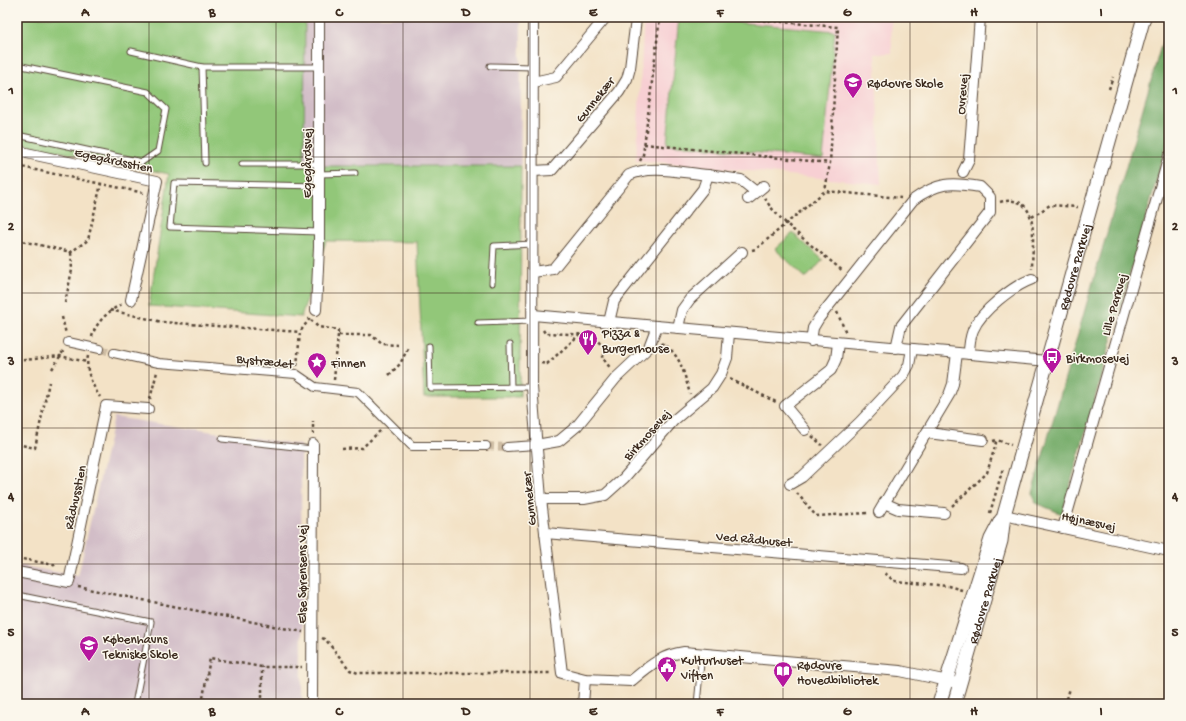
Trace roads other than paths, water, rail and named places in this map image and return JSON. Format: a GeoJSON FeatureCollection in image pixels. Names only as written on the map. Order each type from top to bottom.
{"type":"FeatureCollection","features":[{"type":"Feature","properties":{"kind":"street","name":"Egegårdsvej"},"geometry":{"type":"LineString","coordinates":[[316,310],[319,232],[319,17]]}},
{"type":"Feature","properties":{"kind":"street","name":"Gunnekær"},"geometry":{"type":"LineString","coordinates":[[534,17],[532,387],[536,445],[562,673],[585,679]]}},
{"type":"Feature","properties":{"kind":"street"},"geometry":{"type":"LineString","coordinates":[[534,82],[556,77],[606,17]]}},
{"type":"Feature","properties":{"kind":"street","name":"Gunnekær"},"geometry":{"type":"LineString","coordinates":[[533,171],[552,170],[619,92],[630,68],[635,17]]}},
{"type":"Feature","properties":{"kind":"street","name":"Ovrevej"},"geometry":{"type":"LineString","coordinates":[[963,172],[970,160],[980,17]]}},
{"type":"Feature","properties":{"kind":"street","name":"Rødovre Parkvej"},"geometry":{"type":"LineString","coordinates":[[954,704],[1001,541],[1004,515],[1144,17]]}},
{"type":"Feature","properties":{"kind":"street","name":"Egegårdsstien"},"geometry":{"type":"LineString","coordinates":[[17,151],[157,181],[131,300]]}},
{"type":"Feature","properties":{"kind":"street","name":"Lille Parkvej"},"geometry":{"type":"LineString","coordinates":[[1063,528],[1169,156]]}},
{"type":"Feature","properties":{"kind":"street"},"geometry":{"type":"LineString","coordinates":[[533,272],[553,269],[629,175],[636,171],[647,169],[741,180],[760,189],[748,199]]}},
{"type":"Feature","properties":{"kind":"street"},"geometry":{"type":"LineString","coordinates":[[609,322],[614,301],[703,189],[708,175]]}},
{"type":"Feature","properties":{"kind":"street"},"geometry":{"type":"LineString","coordinates":[[811,341],[813,328],[913,200],[941,184],[980,186],[986,191],[992,204],[990,212],[901,326],[896,348]]}},
{"type":"Feature","properties":{"kind":"street"},"geometry":{"type":"LineString","coordinates":[[678,328],[682,310],[690,299],[742,252]]}},
{"type":"Feature","properties":{"kind":"street"},"geometry":{"type":"LineString","coordinates":[[969,354],[973,330],[982,315],[1021,283],[1032,279]]}},
{"type":"Feature","properties":{"kind":"street"},"geometry":{"type":"LineString","coordinates":[[533,318],[657,326],[811,341],[1048,361]]}},
{"type":"Feature","properties":{"kind":"street"},"geometry":{"type":"LineString","coordinates":[[507,447],[536,445],[559,441],[568,434],[577,426],[616,378],[650,347],[654,339],[657,326]]}},
{"type":"Feature","properties":{"kind":"street","name":"Birkmosevej"},"geometry":{"type":"LineString","coordinates":[[541,499],[584,499],[605,495],[624,478],[673,421],[712,388],[721,374],[727,358],[729,333]]}},
{"type":"Feature","properties":{"kind":"street"},"geometry":{"type":"LineString","coordinates":[[68,342],[100,349]]}},
{"type":"Feature","properties":{"kind":"street"},"geometry":{"type":"LineString","coordinates":[[804,430],[785,406],[831,370],[836,359],[838,343]]}},
{"type":"Feature","properties":{"kind":"street"},"geometry":{"type":"LineString","coordinates":[[790,484],[802,477],[830,451],[860,422],[903,376],[909,365],[912,350]]}},
{"type":"Feature","properties":{"kind":"street","name":"Bystrædet"},"geometry":{"type":"LineString","coordinates":[[114,352],[159,363],[296,374],[315,387],[358,392],[412,446],[486,446]]}},
{"type":"Feature","properties":{"kind":"street"},"geometry":{"type":"LineString","coordinates":[[879,512],[928,433],[949,395],[953,384],[957,353]]}},
{"type":"Feature","properties":{"kind":"street","name":"Rådhusstien"},"geometry":{"type":"LineString","coordinates":[[17,572],[69,582],[106,406],[148,409]]}},
{"type":"Feature","properties":{"kind":"street"},"geometry":{"type":"LineString","coordinates":[[928,433],[983,440]]}},
{"type":"Feature","properties":{"kind":"street","name":"Else Sørensens Vej"},"geometry":{"type":"LineString","coordinates":[[312,704],[313,447]]}},
{"type":"Feature","properties":{"kind":"street"},"geometry":{"type":"LineString","coordinates":[[884,503],[898,509],[944,513]]}},
{"type":"Feature","properties":{"kind":"street","name":"Rødovre Parkvej"},"geometry":{"type":"LineString","coordinates":[[939,704],[991,539],[1004,515]]}},
{"type":"Feature","properties":{"kind":"street","name":"Højnæsvej"},"geometry":{"type":"LineString","coordinates":[[1004,515],[1169,551]]}},
{"type":"Feature","properties":{"kind":"street","name":"Ved Rådhuset"},"geometry":{"type":"LineString","coordinates":[[545,533],[961,568]]}},
{"type":"Feature","properties":{"kind":"street"},"geometry":{"type":"LineString","coordinates":[[583,704],[585,679],[630,681],[656,660],[671,653],[684,652],[900,671],[960,684]]}},
{"type":"Feature","properties":{"kind":"lane"},"geometry":{"type":"LineString","coordinates":[[131,51],[202,67],[319,67]]}},
{"type":"Feature","properties":{"kind":"lane"},"geometry":{"type":"LineString","coordinates":[[17,65],[148,92],[166,109],[158,151],[142,162],[17,135]]}},
{"type":"Feature","properties":{"kind":"lane"},"geometry":{"type":"LineString","coordinates":[[490,66],[534,67]]}},
{"type":"Feature","properties":{"kind":"lane"},"geometry":{"type":"LineString","coordinates":[[202,67],[204,163]]}},
{"type":"Feature","properties":{"kind":"lane"},"geometry":{"type":"LineString","coordinates":[[242,164],[355,173]]}},
{"type":"Feature","properties":{"kind":"lane"},"geometry":{"type":"LineString","coordinates":[[319,186],[174,183],[170,227],[319,232]]}},
{"type":"Feature","properties":{"kind":"lane"},"geometry":{"type":"LineString","coordinates":[[492,283],[494,246],[533,244]]}},
{"type":"Feature","properties":{"kind":"lane"},"geometry":{"type":"LineString","coordinates":[[478,322],[533,318]]}},
{"type":"Feature","properties":{"kind":"lane"},"geometry":{"type":"LineString","coordinates":[[510,344],[511,388]]}},
{"type":"Feature","properties":{"kind":"lane"},"geometry":{"type":"LineString","coordinates":[[429,346],[430,388],[532,387]]}},
{"type":"Feature","properties":{"kind":"lane"},"geometry":{"type":"LineString","coordinates":[[222,439],[313,447]]}},
{"type":"Feature","properties":{"kind":"lane"},"geometry":{"type":"LineString","coordinates":[[17,595],[151,622],[135,704]]}},
{"type":"Feature","properties":{"kind":"lane"},"geometry":{"type":"LineString","coordinates":[[697,704],[702,653]]}},
{"type":"Feature","properties":{"kind":"tunnel"},"geometry":{"type":"LineString","coordinates":[[100,349],[114,353]]}},
{"type":"Feature","properties":{"kind":"tunnel"},"geometry":{"type":"LineString","coordinates":[[486,446],[507,447]]}},
{"type":"Feature","properties":{"kind":"place","name":"Rødovre Skole"},"geometry":{"type":"Point","coordinates":[853,99]}},
{"type":"Feature","properties":{"kind":"place","name":"Pizza & Burgerhouse"},"geometry":{"type":"Point","coordinates":[588,356]}},
{"type":"Feature","properties":{"kind":"place","name":"Birkmosevej"},"geometry":{"type":"Point","coordinates":[1052,374]}},
{"type":"Feature","properties":{"kind":"place","name":"Finnen"},"geometry":{"type":"Point","coordinates":[317,379]}},
{"type":"Feature","properties":{"kind":"place","name":"Københavns Tekniske Skole"},"geometry":{"type":"Point","coordinates":[89,662]}},
{"type":"Feature","properties":{"kind":"place","name":"Kulturhuset Viften"},"geometry":{"type":"Point","coordinates":[667,683]}},
{"type":"Feature","properties":{"kind":"place","name":"Rødovre Hovedbibliotek"},"geometry":{"type":"Point","coordinates":[783,688]}}]}
